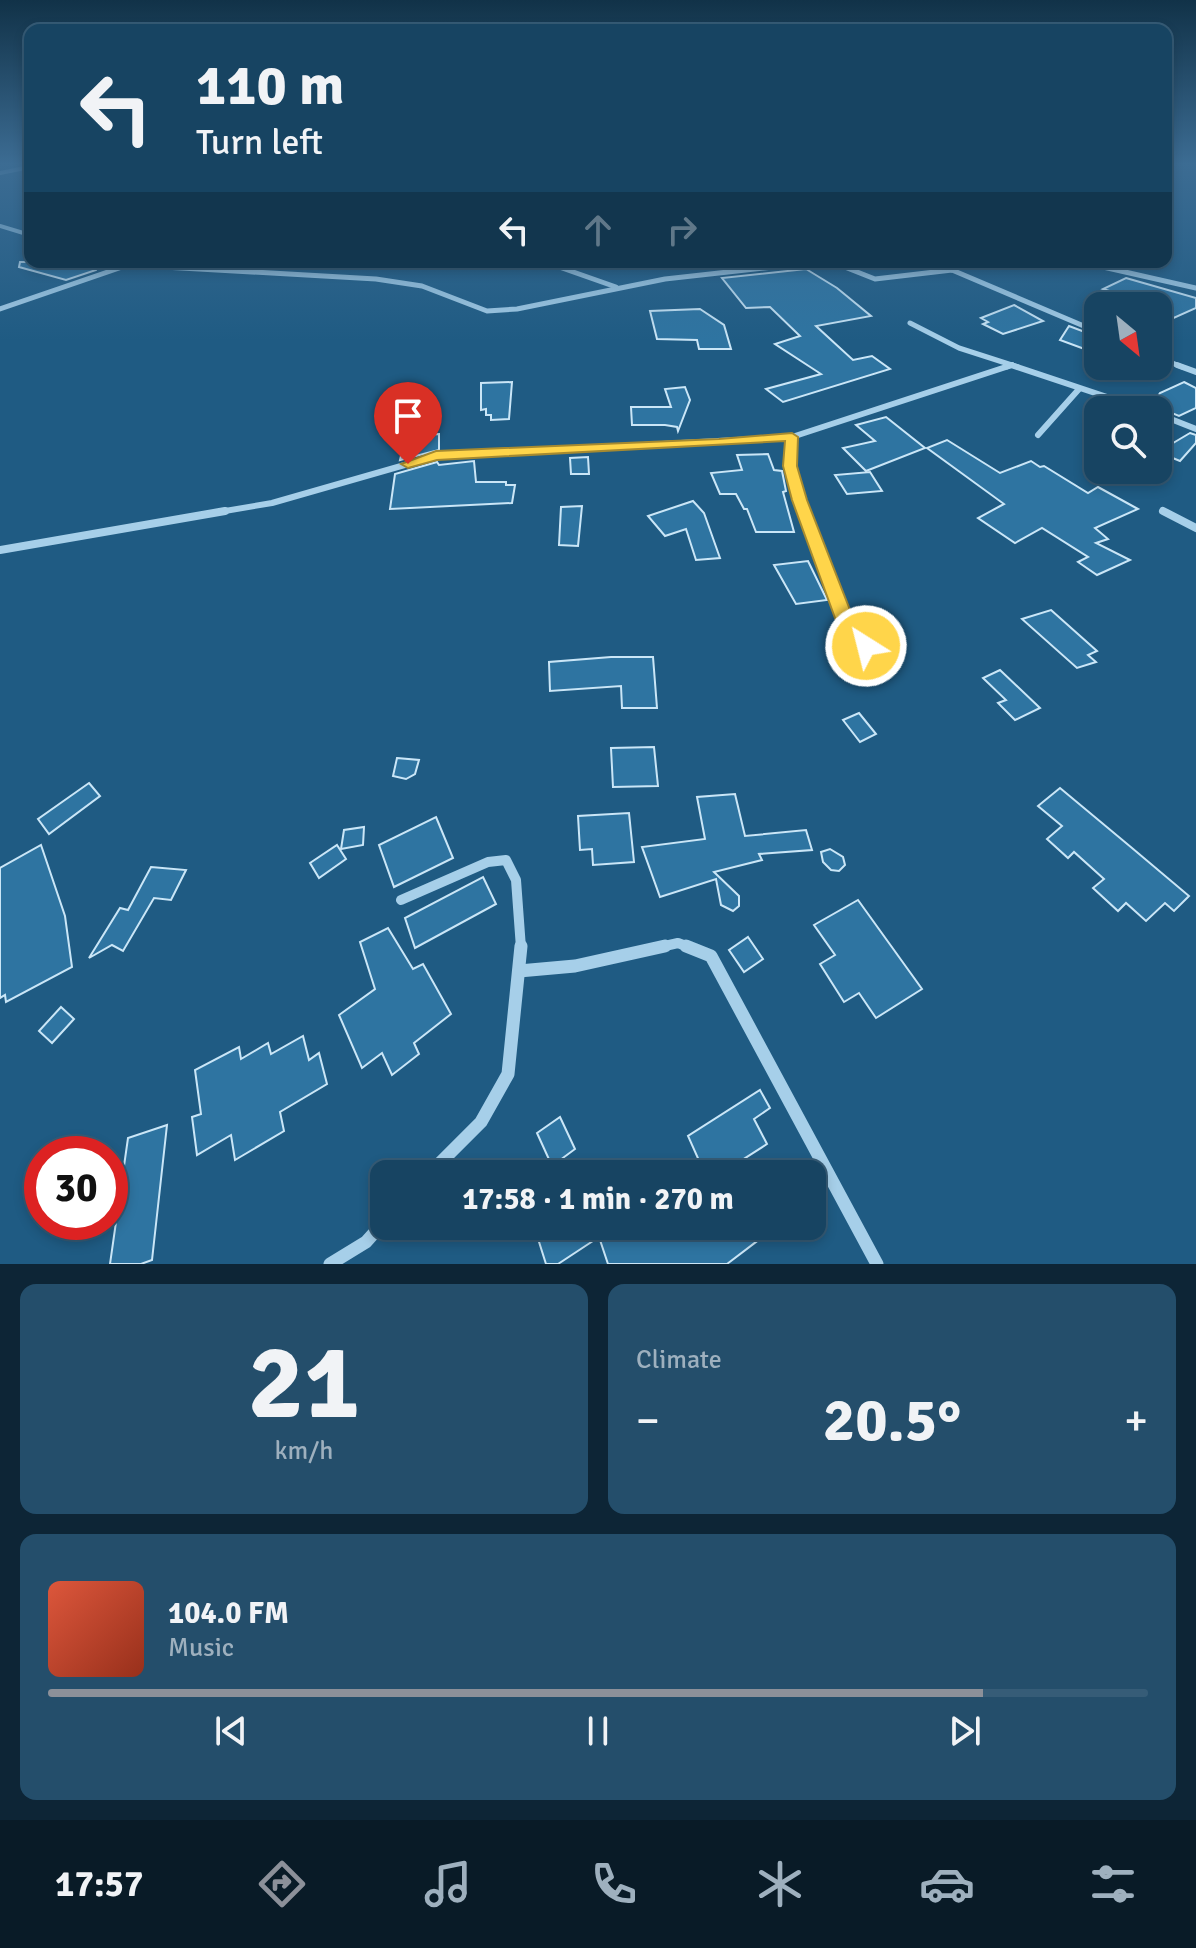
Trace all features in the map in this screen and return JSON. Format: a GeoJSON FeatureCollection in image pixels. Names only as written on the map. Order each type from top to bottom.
{"type":"FeatureCollection","features":[{"type":"Feature","properties":{"kind":"street"},"geometry":{"type":"LineString","coordinates":[[0,226],[24,233]]}},
{"type":"Feature","properties":{"kind":"street"},"geometry":{"type":"LineString","coordinates":[[0,309],[119,268]]}},
{"type":"Feature","properties":{"kind":"street"},"geometry":{"type":"LineString","coordinates":[[181,268],[376,279],[422,286],[487,311],[517,309],[665,279],[765,268]]}},
{"type":"Feature","properties":{"kind":"street"},"geometry":{"type":"LineString","coordinates":[[562,268],[620,289]]}},
{"type":"Feature","properties":{"kind":"street"},"geometry":{"type":"LineString","coordinates":[[847,268],[875,279],[952,270]]}},
{"type":"Feature","properties":{"kind":"street"},"geometry":{"type":"LineString","coordinates":[[948,268],[1084,326]]}},
{"type":"Feature","properties":{"kind":"street"},"geometry":{"type":"LineString","coordinates":[[1111,268],[1196,288]]}},
{"type":"Feature","properties":{"kind":"street"},"geometry":{"type":"LineString","coordinates":[[910,323],[946,345],[1101,396]]}},
{"type":"Feature","properties":{"kind":"street"},"geometry":{"type":"LineString","coordinates":[[1172,363],[1196,372]]}},
{"type":"Feature","properties":{"kind":"street"},"geometry":{"type":"LineString","coordinates":[[0,550],[272,503],[436,456],[792,437],[1012,365]]}},
{"type":"Feature","properties":{"kind":"street"},"geometry":{"type":"LineString","coordinates":[[1038,435],[1079,389]]}},
{"type":"Feature","properties":{"kind":"street"},"geometry":{"type":"LineString","coordinates":[[1172,420],[1196,429]]}},
{"type":"Feature","properties":{"kind":"street"},"geometry":{"type":"LineString","coordinates":[[792,437],[790,466],[799,500],[844,618],[866,646]]}},
{"type":"Feature","properties":{"kind":"street"},"geometry":{"type":"LineString","coordinates":[[1163,511],[1196,528]]}},
{"type":"Feature","properties":{"kind":"street"},"geometry":{"type":"LineString","coordinates":[[401,900],[488,862],[506,860],[516,880],[522,937],[508,1074],[481,1122],[443,1160]]}},
{"type":"Feature","properties":{"kind":"street"},"geometry":{"type":"LineString","coordinates":[[519,971],[575,966],[678,943],[711,956],[877,1264]]}},
{"type":"Feature","properties":{"kind":"street"},"geometry":{"type":"LineString","coordinates":[[330,1264],[370,1238]]}},
{"type":"Feature","properties":{"kind":"building"},"geometry":{"type":"Polygon","coordinates":[[[20,262],[24,262],[24,268],[96,268],[66,280],[19,267],[20,262]]]}},
{"type":"Feature","properties":{"kind":"building"},"geometry":{"type":"Polygon","coordinates":[[[806,269],[837,288],[871,316],[816,326],[853,360],[872,356],[890,369],[783,402],[766,389],[821,374],[775,344],[800,336],[770,307],[746,308],[722,278],[806,269]]]}},
{"type":"Feature","properties":{"kind":"building"},"geometry":{"type":"Polygon","coordinates":[[[1126,278],[1196,298],[1196,308],[1172,319],[1172,292],[1113,292],[1103,289],[1126,278]]]}},
{"type":"Feature","properties":{"kind":"building"},"geometry":{"type":"Polygon","coordinates":[[[1014,305],[1043,321],[1003,334],[983,324],[988,322],[981,318],[1014,305]]]}},
{"type":"Feature","properties":{"kind":"building"},"geometry":{"type":"Polygon","coordinates":[[[700,309],[724,325],[731,349],[699,349],[697,340],[657,339],[650,311],[700,309]]]}},
{"type":"Feature","properties":{"kind":"building"},"geometry":{"type":"Polygon","coordinates":[[[1069,326],[1084,332],[1084,349],[1060,340],[1069,326]]]}},
{"type":"Feature","properties":{"kind":"building"},"geometry":{"type":"Polygon","coordinates":[[[512,382],[509,419],[491,420],[491,415],[486,415],[486,409],[481,410],[481,383],[512,382]]]}},
{"type":"Feature","properties":{"kind":"building"},"geometry":{"type":"Polygon","coordinates":[[[1184,382],[1196,388],[1196,408],[1179,416],[1172,413],[1172,396],[1158,396],[1184,382]]]}},
{"type":"Feature","properties":{"kind":"building"},"geometry":{"type":"Polygon","coordinates":[[[685,387],[690,400],[678,431],[677,427],[665,425],[632,425],[631,407],[671,407],[665,389],[685,387]]]}},
{"type":"Feature","properties":{"kind":"building"},"geometry":{"type":"Polygon","coordinates":[[[886,417],[925,448],[866,471],[843,448],[875,441],[856,425],[886,417]]]}},
{"type":"Feature","properties":{"kind":"building"},"geometry":{"type":"Polygon","coordinates":[[[1190,433],[1196,435],[1196,443],[1180,461],[1172,458],[1172,444],[1190,433]]]}},
{"type":"Feature","properties":{"kind":"building"},"geometry":{"type":"Polygon","coordinates":[[[439,434],[439,450],[400,460],[406,435],[439,434]]]}},
{"type":"Feature","properties":{"kind":"building"},"geometry":{"type":"Polygon","coordinates":[[[947,440],[1000,473],[1031,461],[1088,493],[1098,487],[1138,509],[1095,528],[1108,539],[1096,543],[1130,560],[1097,575],[1078,562],[1088,557],[1042,528],[1015,543],[978,518],[1004,504],[927,448],[947,440]]]}},
{"type":"Feature","properties":{"kind":"building"},"geometry":{"type":"Polygon","coordinates":[[[768,454],[774,470],[782,471],[786,491],[783,492],[794,532],[756,532],[747,509],[744,509],[736,494],[720,494],[711,473],[742,470],[737,455],[768,454]]]}},
{"type":"Feature","properties":{"kind":"building"},"geometry":{"type":"Polygon","coordinates":[[[588,457],[589,474],[571,474],[570,458],[588,457]]]}},
{"type":"Feature","properties":{"kind":"building"},"geometry":{"type":"Polygon","coordinates":[[[474,461],[476,482],[515,485],[512,503],[390,509],[395,474],[437,462],[439,465],[474,461]]]}},
{"type":"Feature","properties":{"kind":"building"},"geometry":{"type":"Polygon","coordinates":[[[870,472],[882,491],[847,494],[835,475],[870,472]]]}},
{"type":"Feature","properties":{"kind":"building"},"geometry":{"type":"Polygon","coordinates":[[[693,501],[704,513],[720,558],[696,560],[686,529],[665,536],[648,516],[693,501]]]}},
{"type":"Feature","properties":{"kind":"building"},"geometry":{"type":"Polygon","coordinates":[[[582,506],[578,546],[559,545],[561,507],[582,506]]]}},
{"type":"Feature","properties":{"kind":"building"},"geometry":{"type":"Polygon","coordinates":[[[808,561],[827,600],[796,604],[774,565],[808,561]]]}},
{"type":"Feature","properties":{"kind":"building"},"geometry":{"type":"Polygon","coordinates":[[[1051,610],[1097,651],[1088,655],[1096,662],[1077,668],[1022,619],[1051,610]]]}},
{"type":"Feature","properties":{"kind":"building"},"geometry":{"type":"Polygon","coordinates":[[[653,657],[657,708],[622,708],[621,686],[550,691],[549,662],[653,657]]]}},
{"type":"Feature","properties":{"kind":"building"},"geometry":{"type":"Polygon","coordinates":[[[1000,670],[1040,708],[1015,720],[998,703],[1006,700],[983,678],[1000,670]]]}},
{"type":"Feature","properties":{"kind":"building"},"geometry":{"type":"Polygon","coordinates":[[[859,713],[876,734],[860,742],[843,720],[859,713]]]}},
{"type":"Feature","properties":{"kind":"building"},"geometry":{"type":"Polygon","coordinates":[[[654,747],[658,786],[613,787],[611,748],[654,747]]]}},
{"type":"Feature","properties":{"kind":"building"},"geometry":{"type":"Polygon","coordinates":[[[397,758],[419,760],[415,774],[406,779],[393,776],[397,758]]]}},
{"type":"Feature","properties":{"kind":"building"},"geometry":{"type":"Polygon","coordinates":[[[89,783],[100,796],[49,834],[38,819],[89,783]]]}},
{"type":"Feature","properties":{"kind":"building"},"geometry":{"type":"Polygon","coordinates":[[[1060,788],[1189,896],[1174,911],[1165,903],[1146,921],[1126,903],[1118,911],[1093,888],[1104,879],[1074,852],[1068,858],[1047,839],[1062,826],[1038,806],[1060,788]]]}},
{"type":"Feature","properties":{"kind":"building"},"geometry":{"type":"Polygon","coordinates":[[[735,794],[745,836],[806,830],[812,850],[759,854],[762,860],[714,872],[739,896],[739,906],[733,911],[721,905],[716,879],[660,897],[642,847],[705,839],[697,797],[735,794]]]}},
{"type":"Feature","properties":{"kind":"building"},"geometry":{"type":"Polygon","coordinates":[[[629,813],[634,862],[593,865],[592,849],[580,850],[578,816],[629,813]]]}},
{"type":"Feature","properties":{"kind":"building"},"geometry":{"type":"Polygon","coordinates":[[[436,817],[453,858],[394,887],[379,845],[436,817]]]}},
{"type":"Feature","properties":{"kind":"building"},"geometry":{"type":"Polygon","coordinates":[[[364,827],[363,845],[341,849],[344,830],[364,827]]]}},
{"type":"Feature","properties":{"kind":"building"},"geometry":{"type":"Polygon","coordinates":[[[41,845],[65,916],[72,967],[6,1002],[5,995],[0,998],[0,868],[41,845]]]}},
{"type":"Feature","properties":{"kind":"building"},"geometry":{"type":"Polygon","coordinates":[[[337,845],[346,859],[319,878],[310,863],[337,845]]]}},
{"type":"Feature","properties":{"kind":"building"},"geometry":{"type":"Polygon","coordinates":[[[830,849],[843,857],[845,865],[839,871],[831,870],[823,862],[821,852],[830,849]]]}},
{"type":"Feature","properties":{"kind":"building"},"geometry":{"type":"Polygon","coordinates":[[[151,867],[186,870],[171,900],[154,898],[123,951],[112,945],[89,958],[120,908],[128,910],[151,867]]]}},
{"type":"Feature","properties":{"kind":"building"},"geometry":{"type":"Polygon","coordinates":[[[483,877],[496,904],[415,948],[405,918],[483,877]]]}},
{"type":"Feature","properties":{"kind":"building"},"geometry":{"type":"Polygon","coordinates":[[[858,900],[922,989],[876,1018],[859,993],[844,1002],[820,964],[835,955],[814,925],[858,900]]]}},
{"type":"Feature","properties":{"kind":"building"},"geometry":{"type":"Polygon","coordinates":[[[388,928],[413,969],[423,964],[451,1014],[414,1043],[419,1054],[392,1075],[382,1053],[362,1068],[339,1015],[375,989],[360,942],[388,928]]]}},
{"type":"Feature","properties":{"kind":"building"},"geometry":{"type":"Polygon","coordinates":[[[748,937],[763,959],[744,972],[729,950],[748,937]]]}},
{"type":"Feature","properties":{"kind":"building"},"geometry":{"type":"Polygon","coordinates":[[[61,1007],[74,1019],[52,1043],[39,1031],[61,1007]]]}},
{"type":"Feature","properties":{"kind":"building"},"geometry":{"type":"Polygon","coordinates":[[[303,1036],[309,1060],[319,1053],[327,1084],[280,1112],[284,1131],[235,1160],[231,1135],[197,1155],[192,1117],[201,1114],[195,1070],[239,1047],[241,1059],[268,1043],[271,1054],[303,1036]]]}},
{"type":"Feature","properties":{"kind":"building"},"geometry":{"type":"Polygon","coordinates":[[[760,1090],[770,1108],[754,1119],[767,1144],[742,1160],[699,1160],[688,1136],[760,1090]]]}},
{"type":"Feature","properties":{"kind":"building"},"geometry":{"type":"Polygon","coordinates":[[[560,1117],[575,1149],[560,1160],[549,1160],[537,1133],[560,1117]]]}},
{"type":"Feature","properties":{"kind":"building"},"geometry":{"type":"Polygon","coordinates":[[[167,1125],[152,1260],[141,1264],[110,1264],[113,1240],[128,1240],[128,1138],[167,1125]]]}},
{"type":"Feature","properties":{"kind":"building"},"geometry":{"type":"Polygon","coordinates":[[[538,1240],[594,1240],[558,1264],[546,1264],[538,1240]]]}},
{"type":"Feature","properties":{"kind":"building"},"geometry":{"type":"Polygon","coordinates":[[[600,1240],[759,1240],[727,1264],[608,1264],[600,1240]]]}},
{"type":"Feature","properties":{"kind":"route"},"geometry":{"type":"LineString","coordinates":[[408,464],[436,456],[792,437],[790,466],[799,500],[820,548],[844,618],[866,646]]}}]}
